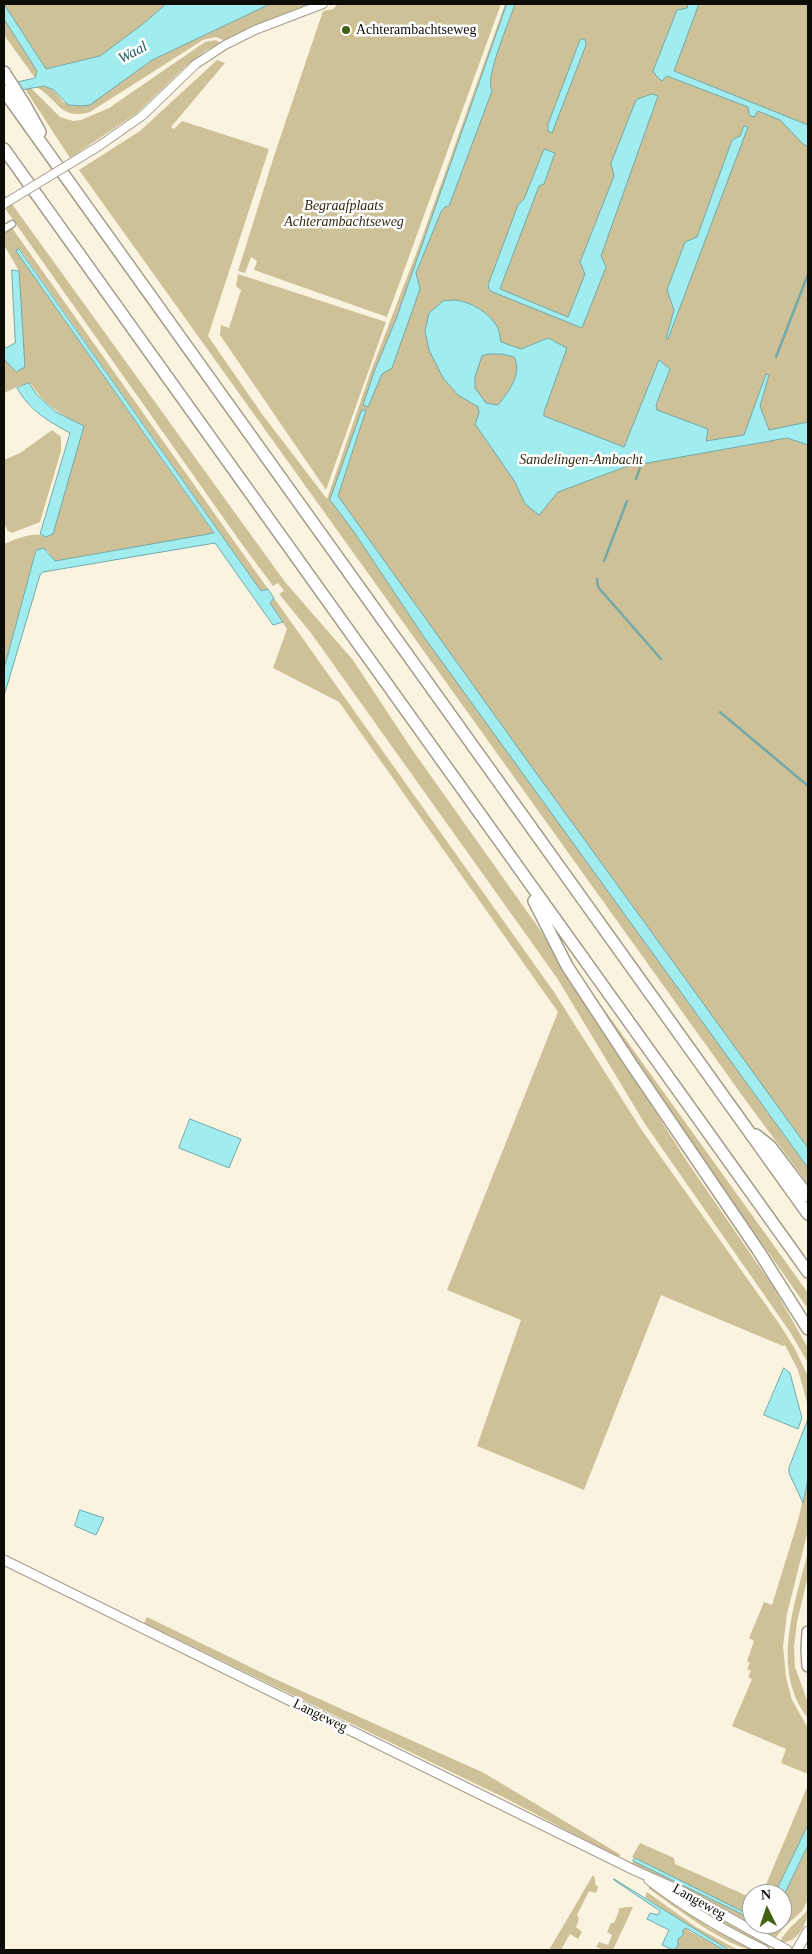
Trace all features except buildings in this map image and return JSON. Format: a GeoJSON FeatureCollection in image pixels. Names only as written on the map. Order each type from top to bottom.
{"type":"FeatureCollection","features":[{"type":"Feature","properties":{"kind":"highway"},"geometry":{"type":"LineString","coordinates":[[4,72],[21,107],[62,171],[808,1214]]}},
{"type":"Feature","properties":{"kind":"highway"},"geometry":{"type":"LineString","coordinates":[[4,91],[21,107]]}},
{"type":"Feature","properties":{"kind":"highway"},"geometry":{"type":"LineString","coordinates":[[4,149],[808,1272]]}},
{"type":"Feature","properties":{"kind":"highway"},"geometry":{"type":"LineString","coordinates":[[516,866],[567,966],[758,1250],[808,1329]]}},
{"type":"Feature","properties":{"kind":"highway"},"geometry":{"type":"LineString","coordinates":[[745,1126],[770,1146],[808,1196]]}},
{"type":"Feature","properties":{"kind":"highway"},"geometry":{"type":"LineString","coordinates":[[758,1250],[808,1317]]}},
{"type":"Feature","properties":{"kind":"highway"},"geometry":{"type":"LineString","coordinates":[[808,1632],[808,1666]]}},
{"type":"Feature","properties":{"kind":"main road","name":"Langeweg"},"geometry":{"type":"LineString","coordinates":[[4,1560],[636,1871],[681,1891],[787,1950]]}},
{"type":"Feature","properties":{"kind":"main road","name":"Langeweg"},"geometry":{"type":"LineString","coordinates":[[636,1871],[723,1930],[764,1950]]}},
{"type":"Feature","properties":{"kind":"main road"},"geometry":{"type":"LineString","coordinates":[[797,1950],[808,1931]]}},
{"type":"Feature","properties":{"kind":"street"},"geometry":{"type":"LineString","coordinates":[[4,204],[99,146],[142,116],[196,64],[225,45],[255,30],[324,4]]}},
{"type":"Feature","properties":{"kind":"street"},"geometry":{"type":"LineString","coordinates":[[4,229],[12,224]]}},
{"type":"Feature","properties":{"kind":"green space"},"geometry":{"type":"Polygon","coordinates":[[[4,4],[166,4],[100,56],[46,69],[4,4]]]}},
{"type":"Feature","properties":{"kind":"green space"},"geometry":{"type":"Polygon","coordinates":[[[270,4],[316,4],[265,23],[225,41],[216,37],[203,40],[90,112],[80,114],[65,111],[36,87],[45,86],[49,88],[64,103],[108,91],[152,60],[270,4]]]}},
{"type":"Feature","properties":{"kind":"green space","name":"Begraafplaats Achterambachtseweg"},"geometry":{"type":"Polygon","coordinates":[[[338,4],[501,4],[387,317],[254,270],[257,261],[251,257],[245,273],[238,271],[323,11],[333,9],[338,4]]]}},
{"type":"Feature","properties":{"kind":"green space","name":"Sandelingen-Ambacht"},"geometry":{"type":"Polygon","coordinates":[[[505,4],[808,4],[808,1152],[567,833],[808,1168],[808,1184],[749,1105],[79,170],[140,131],[217,60],[225,63],[171,127],[174,129],[182,121],[269,149],[208,336],[262,414],[327,499],[371,371],[419,246],[505,4]]]}},
{"type":"Feature","properties":{"kind":"green space"},"geometry":{"type":"Polygon","coordinates":[[[4,19],[37,71],[35,78],[4,35],[4,19]]]}},
{"type":"Feature","properties":{"kind":"green space"},"geometry":{"type":"Polygon","coordinates":[[[216,40],[221,43],[205,51],[184,68],[137,113],[70,158],[25,89],[31,88],[60,117],[73,121],[81,120],[109,108],[205,42],[216,40]]]}},
{"type":"Feature","properties":{"kind":"green space"},"geometry":{"type":"Polygon","coordinates":[[[4,193],[285,582],[353,660],[411,748],[538,927],[686,1160],[774,1288],[808,1348],[808,1363],[790,1332],[645,1124],[557,978],[311,633],[279,594],[284,591],[278,583],[273,586],[244,547],[4,207],[4,193]]]}},
{"type":"Feature","properties":{"kind":"green space"},"geometry":{"type":"Polygon","coordinates":[[[12,228],[268,589],[261,591],[20,249],[16,251],[214,534],[55,561],[48,551],[36,550],[4,669],[4,544],[30,535],[46,537],[84,426],[54,409],[31,384],[21,385],[4,393],[4,359],[16,372],[19,271],[4,245],[4,233],[12,228]]]}},
{"type":"Feature","properties":{"kind":"green space"},"geometry":{"type":"Polygon","coordinates":[[[238,274],[386,322],[326,490],[220,335],[221,325],[229,328],[241,290],[236,286],[238,274]]]}},
{"type":"Feature","properties":{"kind":"green space"},"geometry":{"type":"Polygon","coordinates":[[[52,430],[61,437],[61,451],[40,522],[12,533],[8,531],[4,524],[4,460],[20,453],[52,430]]]}},
{"type":"Feature","properties":{"kind":"green space"},"geometry":{"type":"Polygon","coordinates":[[[274,598],[554,992],[641,1129],[778,1322],[794,1347],[808,1376],[808,1406],[798,1370],[785,1345],[783,1346],[661,1295],[584,1490],[477,1446],[521,1320],[447,1290],[558,1012],[339,702],[273,668],[287,629],[270,603],[274,598]]]}},
{"type":"Feature","properties":{"kind":"green space"},"geometry":{"type":"Polygon","coordinates":[[[588,987],[808,1293],[808,1309],[621,1042],[588,987]]]}},
{"type":"Feature","properties":{"kind":"green space"},"geometry":{"type":"Polygon","coordinates":[[[808,1480],[808,1530],[787,1614],[783,1646],[786,1677],[792,1700],[808,1728],[808,1774],[781,1763],[786,1749],[732,1726],[752,1679],[748,1677],[751,1671],[747,1669],[750,1663],[747,1661],[754,1641],[749,1638],[764,1602],[772,1605],[797,1524],[808,1480]]]}},
{"type":"Feature","properties":{"kind":"green space"},"geometry":{"type":"Polygon","coordinates":[[[808,1552],[808,1576],[797,1622],[794,1647],[795,1667],[808,1703],[808,1718],[797,1699],[790,1679],[788,1658],[792,1615],[808,1552]]]}},
{"type":"Feature","properties":{"kind":"green space"},"geometry":{"type":"Polygon","coordinates":[[[147,1617],[275,1679],[484,1773],[621,1855],[617,1857],[505,1798],[144,1623],[147,1617]]]}},
{"type":"Feature","properties":{"kind":"green space"},"geometry":{"type":"Polygon","coordinates":[[[808,1785],[808,1825],[780,1884],[766,1884],[808,1785]]]}},
{"type":"Feature","properties":{"kind":"green space"},"geometry":{"type":"Polygon","coordinates":[[[640,1843],[674,1858],[675,1864],[742,1894],[742,1911],[632,1857],[640,1843]]]}},
{"type":"Feature","properties":{"kind":"green space"},"geometry":{"type":"Polygon","coordinates":[[[808,1845],[808,1900],[802,1911],[792,1920],[792,1884],[789,1884],[808,1845]]]}},
{"type":"Feature","properties":{"kind":"green space"},"geometry":{"type":"Polygon","coordinates":[[[633,1861],[742,1914],[742,1922],[632,1865],[633,1861]]]}},
{"type":"Feature","properties":{"kind":"green space"},"geometry":{"type":"Polygon","coordinates":[[[593,1875],[595,1884],[598,1887],[596,1893],[589,1891],[577,1915],[579,1919],[576,1927],[582,1932],[578,1939],[570,1934],[562,1948],[565,1950],[549,1950],[593,1875]]]}},
{"type":"Feature","properties":{"kind":"green space"},"geometry":{"type":"Polygon","coordinates":[[[650,1887],[710,1928],[754,1950],[744,1948],[716,1934],[648,1888],[650,1887]]]}},
{"type":"Feature","properties":{"kind":"green space"},"geometry":{"type":"Polygon","coordinates":[[[647,1892],[696,1927],[738,1950],[717,1944],[691,1929],[645,1897],[647,1892]]]}},
{"type":"Feature","properties":{"kind":"green space"},"geometry":{"type":"Polygon","coordinates":[[[676,1892],[742,1929],[742,1934],[722,1924],[674,1894],[676,1892]]]}},
{"type":"Feature","properties":{"kind":"green space"},"geometry":{"type":"Polygon","coordinates":[[[633,1907],[613,1950],[604,1950],[596,1947],[599,1942],[608,1945],[612,1935],[607,1932],[611,1923],[614,1923],[619,1911],[618,1909],[633,1907]]]}},
{"type":"Feature","properties":{"kind":"green space"},"geometry":{"type":"Polygon","coordinates":[[[808,1909],[804,1927],[800,1932],[792,1940],[780,1942],[785,1934],[792,1934],[792,1927],[808,1909]]]}},
{"type":"Feature","properties":{"kind":"green space"},"geometry":{"type":"Polygon","coordinates":[[[686,1928],[724,1950],[673,1950],[678,1938],[683,1935],[683,1930],[686,1928]]]}},
{"type":"Feature","properties":{"kind":"green space"},"geometry":{"type":"Polygon","coordinates":[[[742,1934],[751,1934],[772,1946],[771,1948],[742,1934]]]}},
{"type":"Feature","properties":{"kind":"green space"},"geometry":{"type":"Polygon","coordinates":[[[765,1934],[779,1934],[775,1939],[765,1934]]]}},
{"type":"Feature","properties":{"kind":"water","name":"Waal"},"geometry":{"type":"Polygon","coordinates":[[[4,4],[46,69],[100,56],[166,4],[270,4],[152,60],[90,105],[83,106],[68,105],[54,90],[44,86],[4,93],[4,85],[35,78],[37,71],[4,19],[4,4]]]}},
{"type":"Feature","properties":{"kind":"water"},"geometry":{"type":"Polygon","coordinates":[[[507,4],[515,4],[494,62],[490,84],[492,91],[449,206],[445,207],[441,212],[416,273],[420,289],[392,368],[382,374],[368,407],[363,405],[374,372],[396,319],[507,4]]]}},
{"type":"Feature","properties":{"kind":"water"},"geometry":{"type":"Polygon","coordinates":[[[688,4],[699,4],[674,71],[808,125],[808,147],[780,120],[758,111],[754,117],[749,115],[748,107],[667,76],[662,81],[657,77],[653,71],[677,10],[687,8],[688,4]]]}},
{"type":"Feature","properties":{"kind":"water"},"geometry":{"type":"Polygon","coordinates":[[[585,39],[586,45],[552,133],[548,131],[548,124],[580,40],[585,39]]]}},
{"type":"Feature","properties":{"kind":"water"},"geometry":{"type":"Polygon","coordinates":[[[652,94],[658,96],[601,256],[606,267],[582,328],[490,291],[488,285],[518,205],[524,199],[544,149],[555,153],[544,184],[539,186],[500,289],[568,317],[585,274],[580,262],[614,176],[611,163],[636,100],[652,94]]]}},
{"type":"Feature","properties":{"kind":"water"},"geometry":{"type":"Polygon","coordinates":[[[744,126],[748,127],[668,339],[666,339],[674,310],[667,290],[685,242],[697,237],[732,140],[740,136],[744,126]]]}},
{"type":"Feature","properties":{"kind":"water"},"geometry":{"type":"Polygon","coordinates":[[[19,249],[261,591],[268,589],[274,598],[270,603],[283,622],[273,625],[215,543],[43,572],[40,575],[4,696],[4,669],[36,550],[44,548],[55,561],[214,533],[16,251],[19,249]]]}},
{"type":"Feature","properties":{"kind":"water"},"geometry":{"type":"Polygon","coordinates":[[[12,270],[19,271],[25,367],[16,372],[4,359],[4,345],[6,348],[15,343],[12,270]]]}},
{"type":"Feature","properties":{"kind":"water"},"geometry":{"type":"Polygon","coordinates":[[[443,301],[462,301],[484,312],[497,326],[501,342],[521,349],[548,338],[567,348],[544,416],[624,447],[659,360],[670,369],[656,405],[657,410],[708,429],[706,441],[744,435],[766,374],[769,375],[760,406],[769,430],[808,422],[808,445],[787,438],[625,467],[558,492],[539,515],[525,504],[515,482],[475,424],[479,413],[478,407],[458,395],[443,378],[429,350],[425,331],[429,313],[443,301]],[[502,354],[482,356],[475,377],[475,388],[486,403],[498,405],[510,389],[516,376],[517,370],[514,357],[502,354]]]}},
{"type":"Feature","properties":{"kind":"water"},"geometry":{"type":"Polygon","coordinates":[[[29,383],[37,395],[56,412],[84,426],[53,534],[46,537],[40,534],[70,433],[47,420],[22,396],[17,388],[29,383]]]}},
{"type":"Feature","properties":{"kind":"water"},"geometry":{"type":"Polygon","coordinates":[[[362,410],[366,410],[338,496],[808,1148],[808,1168],[424,637],[354,532],[330,500],[362,410]]]}},
{"type":"Feature","properties":{"kind":"water"},"geometry":{"type":"Polygon","coordinates":[[[190,1119],[241,1139],[229,1168],[179,1148],[190,1119]]]}},
{"type":"Feature","properties":{"kind":"water"},"geometry":{"type":"Polygon","coordinates":[[[784,1368],[790,1373],[802,1418],[798,1429],[764,1415],[784,1368]]]}},
{"type":"Feature","properties":{"kind":"water"},"geometry":{"type":"Polygon","coordinates":[[[808,1419],[808,1480],[803,1503],[789,1473],[789,1468],[808,1419]]]}},
{"type":"Feature","properties":{"kind":"water"},"geometry":{"type":"Polygon","coordinates":[[[80,1510],[104,1518],[96,1535],[75,1526],[80,1510]]]}},
{"type":"Feature","properties":{"kind":"water"},"geometry":{"type":"Polygon","coordinates":[[[808,1825],[808,1845],[789,1884],[780,1884],[808,1825]]]}},
{"type":"Feature","properties":{"kind":"water"},"geometry":{"type":"Polygon","coordinates":[[[635,1858],[742,1911],[742,1914],[633,1861],[635,1858]]]}},
{"type":"Feature","properties":{"kind":"water"},"geometry":{"type":"Polygon","coordinates":[[[614,1879],[729,1950],[724,1950],[686,1928],[683,1930],[683,1935],[678,1939],[678,1946],[673,1950],[662,1945],[669,1930],[647,1919],[650,1913],[658,1915],[660,1911],[614,1879]]]}},
{"type":"Feature","properties":{"kind":"waterway"},"geometry":{"type":"LineString","coordinates":[[776,357],[808,274]]}},
{"type":"Feature","properties":{"kind":"waterway"},"geometry":{"type":"LineString","coordinates":[[636,479],[640,468]]}},
{"type":"Feature","properties":{"kind":"waterway"},"geometry":{"type":"LineString","coordinates":[[604,561],[627,501]]}},
{"type":"Feature","properties":{"kind":"waterway"},"geometry":{"type":"LineString","coordinates":[[597,579],[598,587],[661,659]]}},
{"type":"Feature","properties":{"kind":"waterway"},"geometry":{"type":"LineString","coordinates":[[720,712],[808,786]]}},
{"type":"Feature","properties":{"kind":"place","name":"Achterambachtseweg"},"geometry":{"type":"Point","coordinates":[346,30]}}]}
